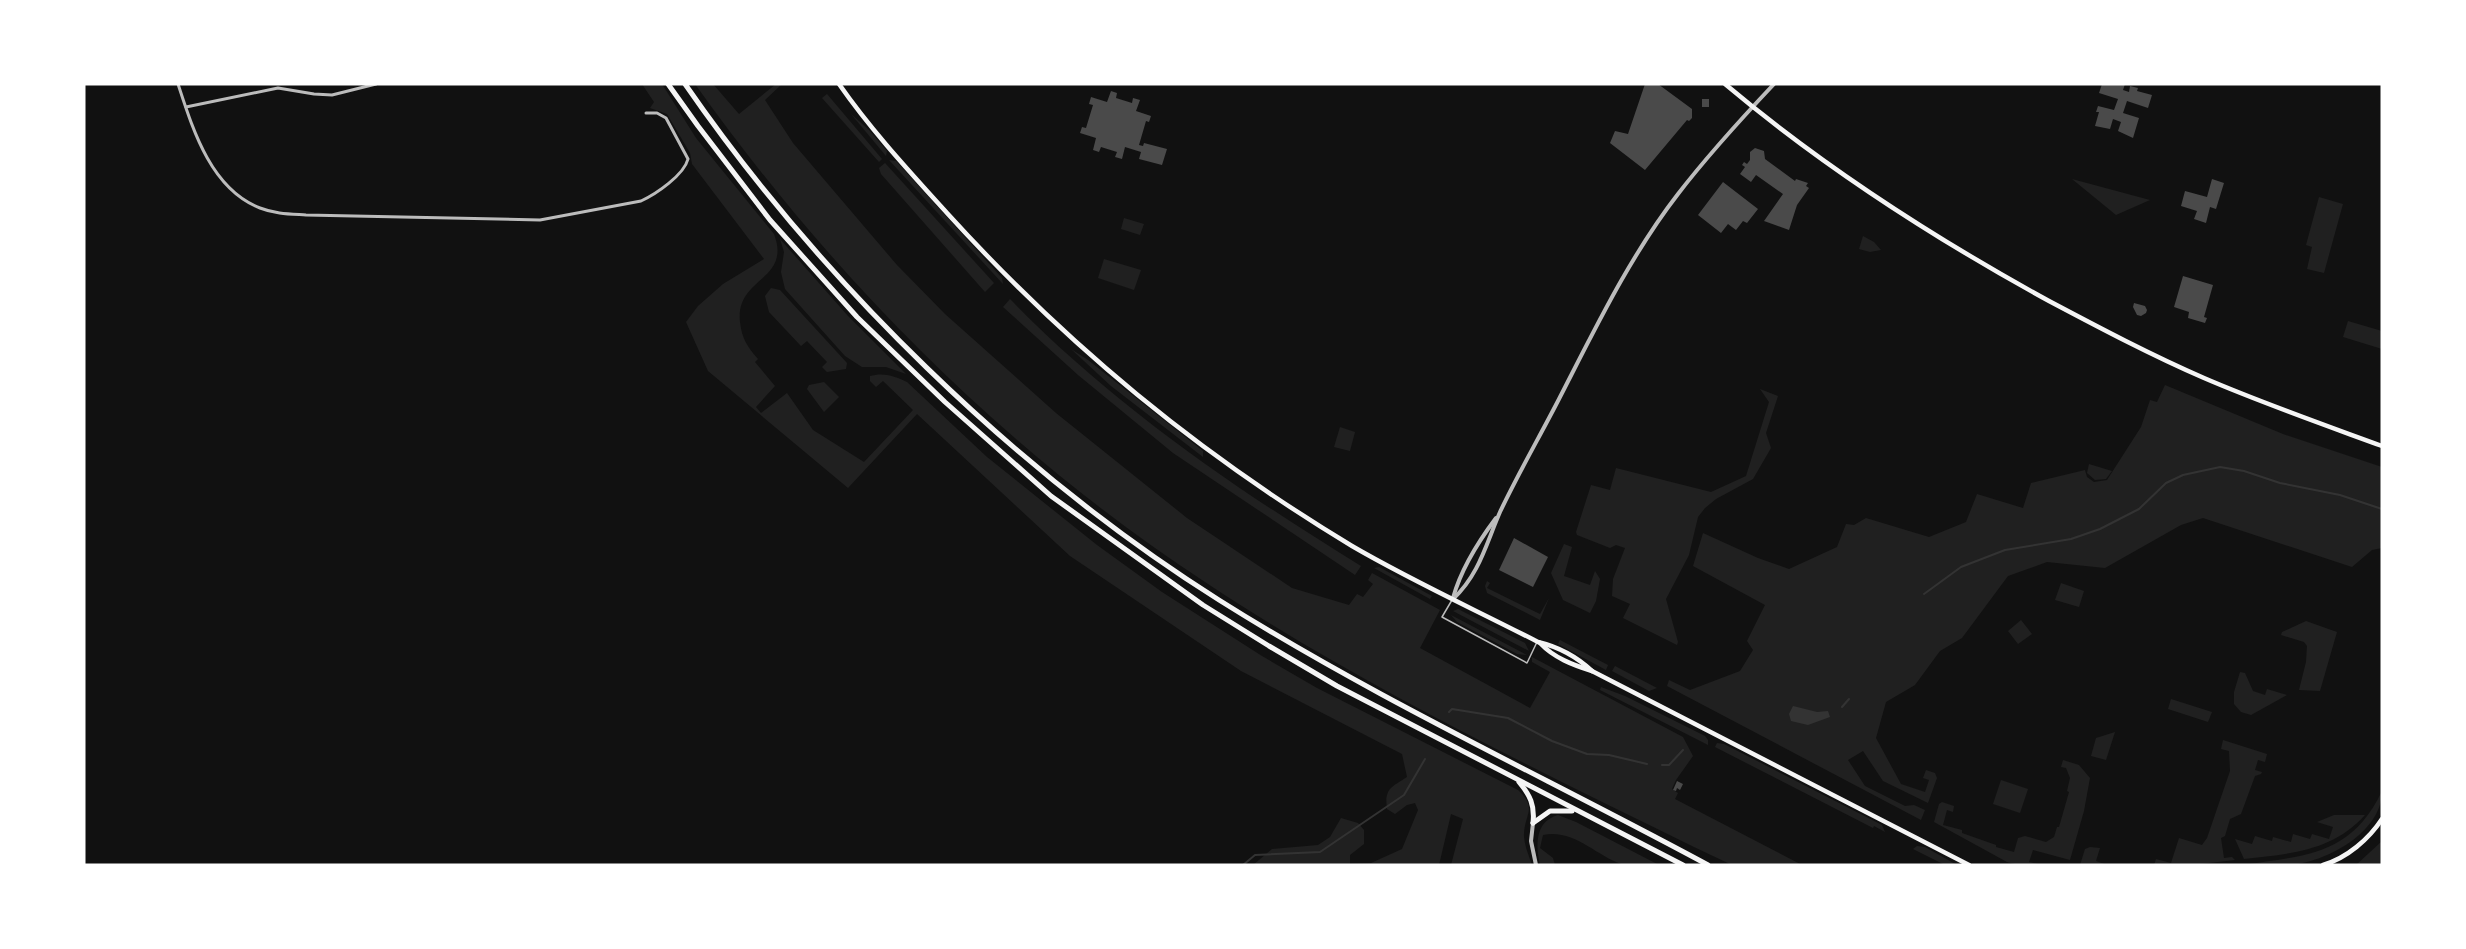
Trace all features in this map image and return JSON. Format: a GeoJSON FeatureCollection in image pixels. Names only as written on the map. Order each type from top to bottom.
{"type":"FeatureCollection","features":[{"type":"Feature","properties":{"kind":"highway"},"geometry":{"type":"LineString","coordinates":[[668,84],[770,220],[857,317],[945,402],[1051,496],[1203,605],[1278,652],[1580,813],[1683,865]]}},
{"type":"Feature","properties":{"kind":"highway"},"geometry":{"type":"LineString","coordinates":[[685,84],[734,152],[792,223],[874,313],[988,424],[1082,502],[1165,563],[1290,644],[1381,695],[1708,865]]}},
{"type":"Feature","properties":{"kind":"highway"},"geometry":{"type":"LineString","coordinates":[[1516,778],[1531,798],[1534,807],[1533,823]]}},
{"type":"Feature","properties":{"kind":"highway"},"geometry":{"type":"LineString","coordinates":[[1533,823],[1556,809],[1580,813]]}},
{"type":"Feature","properties":{"kind":"main road"},"geometry":{"type":"LineString","coordinates":[[839,84],[913,176],[994,265],[1057,326],[1129,390],[1209,450],[1300,513],[1364,552],[1453,599],[1538,642],[1552,645],[1579,659],[1592,671],[1969,865]]}},
{"type":"Feature","properties":{"kind":"main road"},"geometry":{"type":"LineString","coordinates":[[1725,84],[1752,107],[1875,197],[1950,246],[2094,325],[2223,386],[2382,445]]}},
{"type":"Feature","properties":{"kind":"main road"},"geometry":{"type":"LineString","coordinates":[[2323,865],[2343,856],[2362,842],[2382,819]]}},
{"type":"Feature","properties":{"kind":"street"},"geometry":{"type":"LineString","coordinates":[[178,84],[199,143],[219,175],[239,197],[274,213],[306,215],[540,220],[641,201],[653,195],[685,166],[688,155],[666,117],[657,113],[646,113]]}},
{"type":"Feature","properties":{"kind":"street"},"geometry":{"type":"LineString","coordinates":[[186,107],[278,88],[332,95],[376,84]]}},
{"type":"Feature","properties":{"kind":"street"},"geometry":{"type":"LineString","coordinates":[[1453,599],[1467,586],[1500,513],[1599,323],[1646,242],[1677,195],[1774,84]]}},
{"type":"Feature","properties":{"kind":"street"},"geometry":{"type":"LineString","coordinates":[[1453,599],[1458,581],[1483,536],[1500,513]]}},
{"type":"Feature","properties":{"kind":"street"},"geometry":{"type":"LineString","coordinates":[[1533,823],[1531,841],[1536,865]]}},
{"type":"Feature","properties":{"kind":"lane"},"geometry":{"type":"LineString","coordinates":[[1453,599],[1442,617],[1527,663],[1538,642]]}},
{"type":"Feature","properties":{"kind":"shaded area"},"geometry":{"type":"Polygon","coordinates":[[[642,84],[662,84],[696,138],[774,234],[778,249],[776,261],[770,271],[746,296],[741,307],[740,322],[744,338],[758,359],[755,362],[775,386],[756,407],[761,413],[787,393],[813,430],[864,462],[913,410],[883,381],[876,387],[870,381],[870,376],[889,375],[907,382],[987,457],[1097,545],[1162,592],[1317,688],[1518,790],[1528,802],[1529,807],[1524,837],[1532,865],[1451,865],[1463,819],[1451,814],[1439,865],[1253,865],[1272,849],[1318,845],[1330,837],[1341,818],[1358,823],[1364,830],[1364,844],[1350,855],[1350,864],[1371,863],[1402,849],[1418,810],[1415,803],[1407,805],[1395,814],[1387,809],[1386,802],[1390,789],[1407,777],[1402,754],[1241,671],[1070,556],[917,414],[848,488],[708,371],[686,322],[698,306],[723,284],[764,259],[692,164],[690,153],[667,114],[650,108],[654,102],[642,84]]]}},
{"type":"Feature","properties":{"kind":"shaded area"},"geometry":{"type":"Polygon","coordinates":[[[695,84],[713,84],[739,114],[776,84],[782,84],[765,100],[793,143],[897,265],[945,314],[1056,413],[1187,518],[1292,588],[1349,605],[1357,594],[1363,597],[1373,584],[1368,580],[1372,573],[1440,610],[1420,648],[1530,708],[1550,672],[1532,662],[1532,657],[1683,737],[1693,756],[1672,789],[1678,793],[1675,799],[1802,865],[1732,865],[1569,785],[1445,722],[1323,655],[1205,582],[1131,531],[1060,476],[992,418],[927,357],[864,292],[805,225],[748,156],[695,84]]]}},
{"type":"Feature","properties":{"kind":"shaded area"},"geometry":{"type":"Polygon","coordinates":[[[827,94],[882,159],[879,162],[822,98],[827,94]]]}},
{"type":"Feature","properties":{"kind":"shaded area"},"geometry":{"type":"Polygon","coordinates":[[[851,114],[887,151],[886,156],[851,114]]]}},
{"type":"Feature","properties":{"kind":"shaded area"},"geometry":{"type":"Polygon","coordinates":[[[889,160],[896,161],[1002,278],[1003,284],[889,160]]]}},
{"type":"Feature","properties":{"kind":"shaded area"},"geometry":{"type":"Polygon","coordinates":[[[885,163],[994,283],[985,292],[881,174],[879,168],[885,163]]]}},
{"type":"Feature","properties":{"kind":"shaded area"},"geometry":{"type":"Polygon","coordinates":[[[2072,179],[2150,200],[2116,215],[2072,179]]]}},
{"type":"Feature","properties":{"kind":"shaded area"},"geometry":{"type":"Polygon","coordinates":[[[2319,197],[2343,204],[2324,273],[2307,269],[2312,247],[2306,245],[2319,197]]]}},
{"type":"Feature","properties":{"kind":"shaded area"},"geometry":{"type":"Polygon","coordinates":[[[1124,218],[1144,224],[1140,235],[1121,229],[1124,218]]]}},
{"type":"Feature","properties":{"kind":"shaded area"},"geometry":{"type":"Polygon","coordinates":[[[1863,236],[1874,242],[1881,250],[1870,252],[1859,249],[1863,236]]]}},
{"type":"Feature","properties":{"kind":"shaded area"},"geometry":{"type":"Polygon","coordinates":[[[780,239],[848,316],[906,374],[886,367],[862,367],[845,356],[785,289],[781,272],[784,252],[780,239]]]}},
{"type":"Feature","properties":{"kind":"shaded area"},"geometry":{"type":"Polygon","coordinates":[[[1104,259],[1141,270],[1134,290],[1098,278],[1104,259]]]}},
{"type":"Feature","properties":{"kind":"shaded area"},"geometry":{"type":"Polygon","coordinates":[[[771,288],[780,290],[847,363],[846,369],[827,372],[822,367],[827,362],[807,341],[801,346],[769,312],[765,296],[771,288]]]}},
{"type":"Feature","properties":{"kind":"shaded area"},"geometry":{"type":"Polygon","coordinates":[[[1010,299],[1091,375],[1133,410],[1222,476],[1361,566],[1355,575],[1173,453],[1078,375],[1003,307],[1010,299]]]}},
{"type":"Feature","properties":{"kind":"shaded area"},"geometry":{"type":"Polygon","coordinates":[[[2348,321],[2382,331],[2382,349],[2343,337],[2348,321]]]}},
{"type":"Feature","properties":{"kind":"shaded area"},"geometry":{"type":"Polygon","coordinates":[[[1071,349],[1203,451],[1203,457],[1111,386],[1071,349]]]}},
{"type":"Feature","properties":{"kind":"shaded area"},"geometry":{"type":"Polygon","coordinates":[[[824,382],[839,397],[824,412],[807,389],[809,385],[824,382]]]}},
{"type":"Feature","properties":{"kind":"shaded area"},"geometry":{"type":"Polygon","coordinates":[[[2165,385],[2283,434],[2382,467],[2382,548],[2372,550],[2352,567],[2203,518],[2181,525],[2105,568],[2047,562],[2008,576],[1962,638],[1940,651],[1915,685],[1886,702],[1876,738],[1901,784],[1925,792],[1929,780],[1923,778],[1926,770],[1935,773],[1937,778],[1928,803],[1883,781],[1863,751],[1848,760],[1865,786],[1905,806],[1914,805],[1925,810],[1921,820],[1667,686],[1669,680],[1690,690],[1740,671],[1753,650],[1747,641],[1765,605],[1693,566],[1703,533],[1758,558],[1789,569],[1837,547],[1846,524],[1854,525],[1866,518],[1929,537],[1966,522],[1977,494],[2023,508],[2031,483],[2085,470],[2087,477],[2094,482],[2107,480],[2141,427],[2150,400],[2157,402],[2165,385]]]}},
{"type":"Feature","properties":{"kind":"shaded area"},"geometry":{"type":"Polygon","coordinates":[[[1760,389],[1778,396],[1766,433],[1771,448],[1753,479],[1716,499],[1698,517],[1689,555],[1666,599],[1677,645],[1623,618],[1630,604],[1612,596],[1613,579],[1625,548],[1616,545],[1610,548],[1577,535],[1591,485],[1610,490],[1616,468],[1711,492],[1746,476],[1769,402],[1760,389]]]}},
{"type":"Feature","properties":{"kind":"shaded area"},"geometry":{"type":"Polygon","coordinates":[[[1340,427],[1355,432],[1350,451],[1334,447],[1340,427]]]}},
{"type":"Feature","properties":{"kind":"shaded area"},"geometry":{"type":"Polygon","coordinates":[[[2089,464],[2112,471],[2106,479],[2095,480],[2087,473],[2089,464]]]}},
{"type":"Feature","properties":{"kind":"shaded area"},"geometry":{"type":"Polygon","coordinates":[[[1564,544],[1572,547],[1564,576],[1590,585],[1595,571],[1600,579],[1596,601],[1590,613],[1563,600],[1551,573],[1564,544]]]}},
{"type":"Feature","properties":{"kind":"shaded area"},"geometry":{"type":"Polygon","coordinates":[[[1379,567],[1432,596],[1430,599],[1374,568],[1379,567]]]}},
{"type":"Feature","properties":{"kind":"shaded area"},"geometry":{"type":"Polygon","coordinates":[[[1487,581],[1490,583],[1487,588],[1540,614],[1549,598],[1540,620],[1487,593],[1485,586],[1487,581]]]}},
{"type":"Feature","properties":{"kind":"shaded area"},"geometry":{"type":"Polygon","coordinates":[[[2061,583],[2084,591],[2079,607],[2055,600],[2061,583]]]}},
{"type":"Feature","properties":{"kind":"shaded area"},"geometry":{"type":"Polygon","coordinates":[[[1458,609],[1525,643],[1529,651],[1453,611],[1458,609]]]}},
{"type":"Feature","properties":{"kind":"shaded area"},"geometry":{"type":"Polygon","coordinates":[[[1451,615],[1527,655],[1517,654],[1457,622],[1451,615]]]}},
{"type":"Feature","properties":{"kind":"shaded area"},"geometry":{"type":"Polygon","coordinates":[[[2021,620],[2032,634],[2018,644],[2008,631],[2021,620]]]}},
{"type":"Feature","properties":{"kind":"shaded area"},"geometry":{"type":"Polygon","coordinates":[[[2306,621],[2337,632],[2320,691],[2299,690],[2306,662],[2307,646],[2304,642],[2281,635],[2282,632],[2306,621]]]}},
{"type":"Feature","properties":{"kind":"shaded area"},"geometry":{"type":"Polygon","coordinates":[[[1560,640],[1608,665],[1606,670],[1558,644],[1560,640]]]}},
{"type":"Feature","properties":{"kind":"shaded area"},"geometry":{"type":"Polygon","coordinates":[[[1615,666],[1657,688],[1649,691],[1612,671],[1615,666]]]}},
{"type":"Feature","properties":{"kind":"shaded area"},"geometry":{"type":"Polygon","coordinates":[[[2240,672],[2245,673],[2253,691],[2265,695],[2267,689],[2287,695],[2251,715],[2241,712],[2234,704],[2234,692],[2240,672]]]}},
{"type":"Feature","properties":{"kind":"shaded area"},"geometry":{"type":"Polygon","coordinates":[[[1601,687],[1625,696],[1705,736],[1708,745],[1600,690],[1601,687]]]}},
{"type":"Feature","properties":{"kind":"shaded area"},"geometry":{"type":"Polygon","coordinates":[[[2171,699],[2212,712],[2208,722],[2168,709],[2171,699]]]}},
{"type":"Feature","properties":{"kind":"shaded area"},"geometry":{"type":"Polygon","coordinates":[[[1793,706],[1817,712],[1828,711],[1830,717],[1808,725],[1791,721],[1789,714],[1793,706]]]}},
{"type":"Feature","properties":{"kind":"shaded area"},"geometry":{"type":"Polygon","coordinates":[[[2115,732],[2106,760],[2091,756],[2096,738],[2115,732]]]}},
{"type":"Feature","properties":{"kind":"shaded area"},"geometry":{"type":"Polygon","coordinates":[[[2223,740],[2267,754],[2265,762],[2258,760],[2255,770],[2262,772],[2255,776],[2241,814],[2230,819],[2225,836],[2221,838],[2224,858],[2232,857],[2235,860],[2192,865],[2154,865],[2156,859],[2171,863],[2179,838],[2202,845],[2207,838],[2230,771],[2229,751],[2221,749],[2223,740]]]}},
{"type":"Feature","properties":{"kind":"shaded area"},"geometry":{"type":"Polygon","coordinates":[[[1717,743],[1724,744],[1882,825],[1885,832],[1715,747],[1717,743]]]}},
{"type":"Feature","properties":{"kind":"shaded area"},"geometry":{"type":"Polygon","coordinates":[[[2063,760],[2079,765],[2090,778],[2084,811],[2070,860],[2033,850],[2029,862],[2043,865],[2018,865],[2007,862],[1934,822],[1939,804],[1942,802],[1954,806],[1953,812],[1947,810],[1943,825],[1962,830],[1962,833],[1996,845],[1996,847],[2014,852],[2018,838],[2025,836],[2046,842],[2054,837],[2059,827],[2069,792],[2067,791],[2070,778],[2066,768],[2061,767],[2063,760]]]}},
{"type":"Feature","properties":{"kind":"shaded area"},"geometry":{"type":"Polygon","coordinates":[[[2001,780],[2028,789],[2020,813],[1993,804],[2001,780]]]}},
{"type":"Feature","properties":{"kind":"shaded area"},"geometry":{"type":"Polygon","coordinates":[[[2382,791],[2380,805],[2374,818],[2365,830],[2340,849],[2312,861],[2291,865],[2243,865],[2306,854],[2324,849],[2341,840],[2356,829],[2370,812],[2382,791]]]}},
{"type":"Feature","properties":{"kind":"shaded area"},"geometry":{"type":"Polygon","coordinates":[[[1558,815],[1659,865],[1621,864],[1574,839],[1554,834],[1543,835],[1540,848],[1553,858],[1555,865],[1540,865],[1538,836],[1544,823],[1558,815]]]}},
{"type":"Feature","properties":{"kind":"shaded area"},"geometry":{"type":"Polygon","coordinates":[[[2334,815],[2365,815],[2352,827],[2325,843],[2310,849],[2278,855],[2244,859],[2235,839],[2252,844],[2255,836],[2272,841],[2273,837],[2291,842],[2293,834],[2310,839],[2312,834],[2329,839],[2333,827],[2317,822],[2334,815]]]}},
{"type":"Feature","properties":{"kind":"shaded area"},"geometry":{"type":"Polygon","coordinates":[[[2382,841],[2382,865],[2356,865],[2382,841]]]}},
{"type":"Feature","properties":{"kind":"shaded area"},"geometry":{"type":"Polygon","coordinates":[[[1917,846],[1925,847],[1957,865],[1945,865],[1913,849],[1917,846]]]}},
{"type":"Feature","properties":{"kind":"shaded area"},"geometry":{"type":"Polygon","coordinates":[[[2100,848],[2096,861],[2107,865],[2080,865],[2085,849],[2100,848]]]}},
{"type":"Feature","properties":{"kind":"building"},"geometry":{"type":"Polygon","coordinates":[[[1645,84],[1658,84],[1692,109],[1692,118],[1687,120],[1645,170],[1610,143],[1615,131],[1628,134],[1645,84]]]}},
{"type":"Feature","properties":{"kind":"building"},"geometry":{"type":"Polygon","coordinates":[[[2102,84],[2125,84],[2123,90],[2129,92],[2130,86],[2138,88],[2137,91],[2152,95],[2148,108],[2127,101],[2123,113],[2139,118],[2133,138],[2118,131],[2121,122],[2113,119],[2110,129],[2095,126],[2099,112],[2096,112],[2098,106],[2114,110],[2118,99],[2099,93],[2102,84]]]}},
{"type":"Feature","properties":{"kind":"building"},"geometry":{"type":"Polygon","coordinates":[[[1111,91],[1117,93],[1116,98],[1132,103],[1133,98],[1140,100],[1136,111],[1151,116],[1149,122],[1146,121],[1139,145],[1143,146],[1144,143],[1167,149],[1162,165],[1139,159],[1141,152],[1125,147],[1122,159],[1115,157],[1117,152],[1101,147],[1099,152],[1093,150],[1096,138],[1080,133],[1082,127],[1086,128],[1093,105],[1089,104],[1091,97],[1107,102],[1111,91]]]}},
{"type":"Feature","properties":{"kind":"building"},"geometry":{"type":"Polygon","coordinates":[[[1702,99],[1709,99],[1709,107],[1702,107],[1702,99]]]}},
{"type":"Feature","properties":{"kind":"building"},"geometry":{"type":"Polygon","coordinates":[[[1755,148],[1764,151],[1765,159],[1795,181],[1796,179],[1808,183],[1806,186],[1809,188],[1797,205],[1789,230],[1764,221],[1783,194],[1756,175],[1751,182],[1740,174],[1745,167],[1742,165],[1744,162],[1747,164],[1750,160],[1750,152],[1755,148]]]}},
{"type":"Feature","properties":{"kind":"building"},"geometry":{"type":"Polygon","coordinates":[[[2212,179],[2224,183],[2216,209],[2210,207],[2206,223],[2194,219],[2197,211],[2181,206],[2185,191],[2207,197],[2212,179]]]}},
{"type":"Feature","properties":{"kind":"building"},"geometry":{"type":"Polygon","coordinates":[[[1723,182],[1758,209],[1747,223],[1743,221],[1736,230],[1728,224],[1721,233],[1698,215],[1723,182]]]}},
{"type":"Feature","properties":{"kind":"building"},"geometry":{"type":"Polygon","coordinates":[[[2183,276],[2213,285],[2204,317],[2207,318],[2205,323],[2188,318],[2189,312],[2174,307],[2183,276]]]}},
{"type":"Feature","properties":{"kind":"building"},"geometry":{"type":"Polygon","coordinates":[[[2134,303],[2145,306],[2146,313],[2141,316],[2137,315],[2133,307],[2134,303]]]}},
{"type":"Feature","properties":{"kind":"building"},"geometry":{"type":"Polygon","coordinates":[[[1514,538],[1548,557],[1533,587],[1499,570],[1514,538]]]}},
{"type":"Feature","properties":{"kind":"building"},"geometry":{"type":"Polygon","coordinates":[[[1677,781],[1683,784],[1680,790],[1677,788],[1676,791],[1673,790],[1677,781]]]}},
{"type":"Feature","properties":{"kind":"waterway"},"geometry":{"type":"LineString","coordinates":[[1924,594],[1961,567],[2005,550],[2071,539],[2100,529],[2139,509],[2166,483],[2183,475],[2220,467],[2244,471],[2280,483],[2340,495],[2382,509]]}},
{"type":"Feature","properties":{"kind":"waterway"},"geometry":{"type":"LineString","coordinates":[[1842,707],[1849,699]]}},
{"type":"Feature","properties":{"kind":"waterway"},"geometry":{"type":"LineString","coordinates":[[1449,712],[1452,709],[1508,718],[1552,741],[1587,754],[1609,755],[1647,764]]}},
{"type":"Feature","properties":{"kind":"waterway"},"geometry":{"type":"LineString","coordinates":[[1662,765],[1669,765],[1683,750]]}},
{"type":"Feature","properties":{"kind":"waterway"},"geometry":{"type":"LineString","coordinates":[[1243,865],[1255,855],[1320,852],[1404,795],[1425,759]]}}]}
